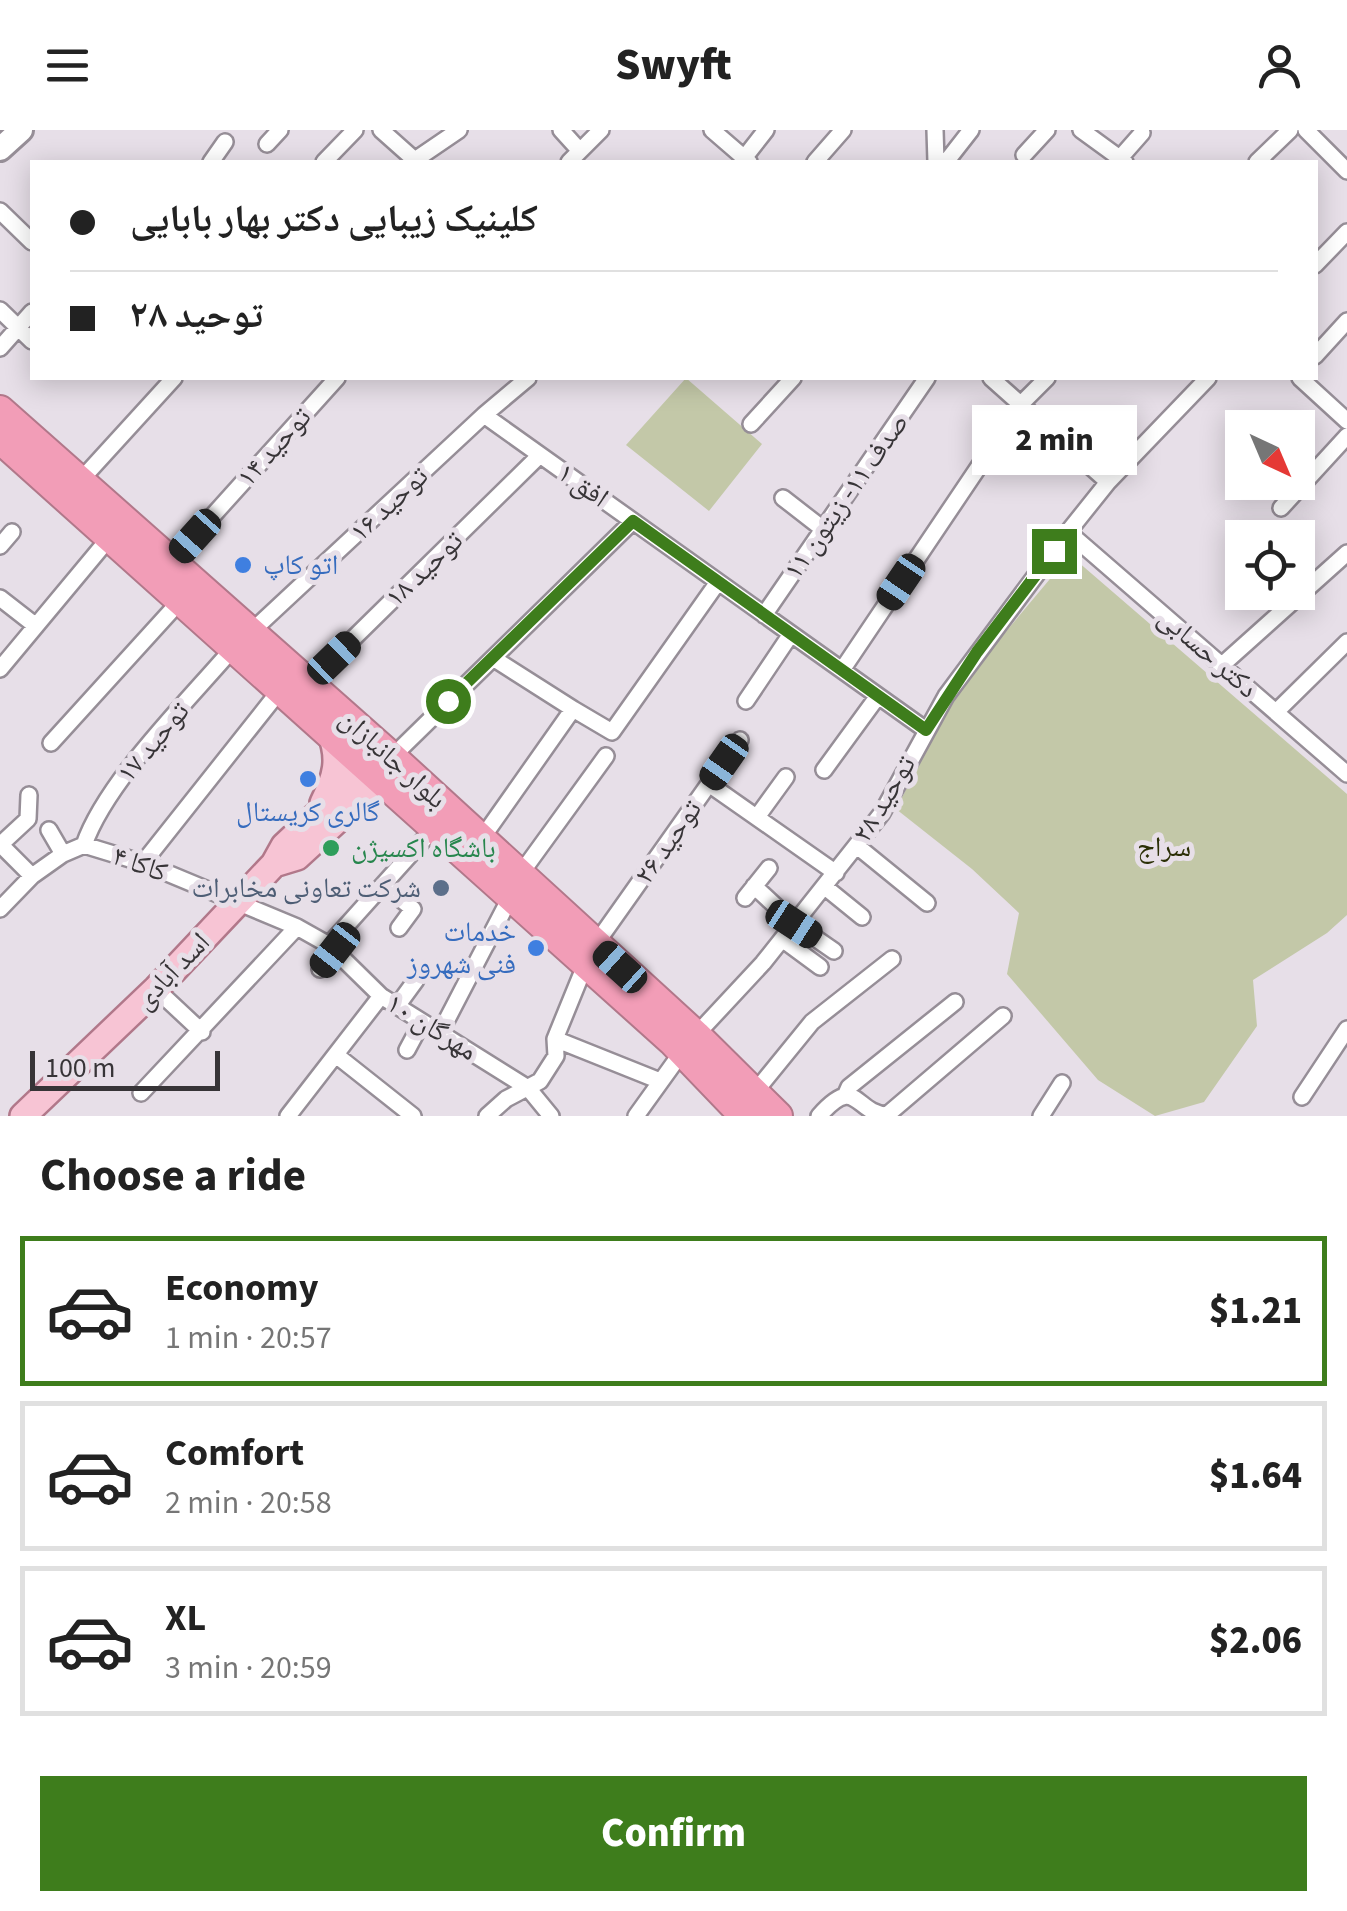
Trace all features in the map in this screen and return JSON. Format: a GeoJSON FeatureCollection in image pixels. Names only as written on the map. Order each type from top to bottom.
{"type":"FeatureCollection","features":[{"type":"Feature","properties":{"kind":"highway","name":"بلوار جانبازان"},"geometry":{"type":"LineString","coordinates":[[0,410],[171,562],[243,640],[689,1044],[750,1104],[778,1116]]}},
{"type":"Feature","properties":{"kind":"highway","name":"بلوار جانبازان"},"geometry":{"type":"LineString","coordinates":[[0,438],[181,600],[243,640]]}},
{"type":"Feature","properties":{"kind":"highway","name":"بلوار جانبازان"},"geometry":{"type":"LineString","coordinates":[[295,686],[330,732],[381,767]]}},
{"type":"Feature","properties":{"kind":"highway","name":"بلوار جانبازان"},"geometry":{"type":"LineString","coordinates":[[426,809],[480,841],[515,886]]}},
{"type":"Feature","properties":{"kind":"main road"},"geometry":{"type":"LineString","coordinates":[[0,149],[21,130]]}},
{"type":"Feature","properties":{"kind":"main road"},"geometry":{"type":"LineString","coordinates":[[330,732],[338,765],[324,821],[372,809],[426,809]]}},
{"type":"Feature","properties":{"kind":"main road","name":"اسد آبادی"},"geometry":{"type":"LineString","coordinates":[[23,1116],[156,989],[274,864],[284,846],[324,821],[381,767]]}},
{"type":"Feature","properties":{"kind":"street"},"geometry":{"type":"LineString","coordinates":[[267,144],[280,130]]}},
{"type":"Feature","properties":{"kind":"street"},"geometry":{"type":"LineString","coordinates":[[326,160],[355,130]]}},
{"type":"Feature","properties":{"kind":"street"},"geometry":{"type":"LineString","coordinates":[[380,130],[414,160]]}},
{"type":"Feature","properties":{"kind":"street"},"geometry":{"type":"LineString","coordinates":[[419,160],[459,130]]}},
{"type":"Feature","properties":{"kind":"street"},"geometry":{"type":"LineString","coordinates":[[561,130],[575,157],[601,130]]}},
{"type":"Feature","properties":{"kind":"street"},"geometry":{"type":"LineString","coordinates":[[712,130],[744,160]]}},
{"type":"Feature","properties":{"kind":"street"},"geometry":{"type":"LineString","coordinates":[[746,160],[766,130]]}},
{"type":"Feature","properties":{"kind":"street"},"geometry":{"type":"LineString","coordinates":[[817,160],[844,130]]}},
{"type":"Feature","properties":{"kind":"street"},"geometry":{"type":"LineString","coordinates":[[935,130],[936,160]]}},
{"type":"Feature","properties":{"kind":"street"},"geometry":{"type":"LineString","coordinates":[[948,160],[971,130]]}},
{"type":"Feature","properties":{"kind":"street"},"geometry":{"type":"LineString","coordinates":[[1024,155],[1048,130]]}},
{"type":"Feature","properties":{"kind":"street"},"geometry":{"type":"LineString","coordinates":[[1081,130],[1122,160],[1142,133]]}},
{"type":"Feature","properties":{"kind":"street"},"geometry":{"type":"LineString","coordinates":[[1259,160],[1290,130]]}},
{"type":"Feature","properties":{"kind":"street"},"geometry":{"type":"LineString","coordinates":[[1306,130],[1343,160]]}},
{"type":"Feature","properties":{"kind":"street"},"geometry":{"type":"LineString","coordinates":[[213,160],[224,142]]}},
{"type":"Feature","properties":{"kind":"street"},"geometry":{"type":"LineString","coordinates":[[0,211],[30,240]]}},
{"type":"Feature","properties":{"kind":"street"},"geometry":{"type":"LineString","coordinates":[[1318,262],[1347,232]]}},
{"type":"Feature","properties":{"kind":"street"},"geometry":{"type":"LineString","coordinates":[[0,310],[30,339]]}},
{"type":"Feature","properties":{"kind":"street"},"geometry":{"type":"LineString","coordinates":[[0,348],[30,314]]}},
{"type":"Feature","properties":{"kind":"street"},"geometry":{"type":"LineString","coordinates":[[1318,353],[1347,322]]}},
{"type":"Feature","properties":{"kind":"street"},"geometry":{"type":"LineString","coordinates":[[80,481],[172,380]]}},
{"type":"Feature","properties":{"kind":"street","name":"توحید ۱۴"},"geometry":{"type":"LineString","coordinates":[[171,562],[335,380]]}},
{"type":"Feature","properties":{"kind":"street","name":"توحید ۱۶"},"geometry":{"type":"LineString","coordinates":[[243,640],[526,380]]}},
{"type":"Feature","properties":{"kind":"street"},"geometry":{"type":"LineString","coordinates":[[751,424],[791,380]]}},
{"type":"Feature","properties":{"kind":"street","name":"صدف ۱۱- زیتون ۱۱"},"geometry":{"type":"LineString","coordinates":[[764,615],[927,380]]}},
{"type":"Feature","properties":{"kind":"street"},"geometry":{"type":"LineString","coordinates":[[993,380],[1108,482]]}},
{"type":"Feature","properties":{"kind":"street"},"geometry":{"type":"LineString","coordinates":[[842,670],[1021,404],[1044,380]]}},
{"type":"Feature","properties":{"kind":"street","name":"توحید ۲۸"},"geometry":{"type":"LineString","coordinates":[[636,1116],[689,1044],[782,939],[882,813],[926,730],[977,652],[1068,532],[1108,482],[1206,380]]}},
{"type":"Feature","properties":{"kind":"street"},"geometry":{"type":"LineString","coordinates":[[1302,380],[1347,421]]}},
{"type":"Feature","properties":{"kind":"street","name":"افق ۱"},"geometry":{"type":"LineString","coordinates":[[484,415],[926,730]]}},
{"type":"Feature","properties":{"kind":"street"},"geometry":{"type":"LineString","coordinates":[[1281,508],[1347,436]]}},
{"type":"Feature","properties":{"kind":"street","name":"توحید ۱۸"},"geometry":{"type":"LineString","coordinates":[[142,863],[295,686],[540,455]]}},
{"type":"Feature","properties":{"kind":"street"},"geometry":{"type":"LineString","coordinates":[[783,498],[823,529]]}},
{"type":"Feature","properties":{"kind":"street"},"geometry":{"type":"LineString","coordinates":[[381,767],[633,521]]}},
{"type":"Feature","properties":{"kind":"street"},"geometry":{"type":"LineString","coordinates":[[0,546],[12,532]]}},
{"type":"Feature","properties":{"kind":"street","name":"دکتر حسابی"},"geometry":{"type":"LineString","coordinates":[[1068,532],[1347,774]]}},
{"type":"Feature","properties":{"kind":"street"},"geometry":{"type":"LineString","coordinates":[[0,669],[110,537]]}},
{"type":"Feature","properties":{"kind":"street"},"geometry":{"type":"LineString","coordinates":[[1222,665],[1347,553]]}},
{"type":"Feature","properties":{"kind":"street"},"geometry":{"type":"LineString","coordinates":[[493,658],[612,732],[718,582]]}},
{"type":"Feature","properties":{"kind":"street"},"geometry":{"type":"LineString","coordinates":[[0,598],[36,626]]}},
{"type":"Feature","properties":{"kind":"street"},"geometry":{"type":"LineString","coordinates":[[51,743],[181,600]]}},
{"type":"Feature","properties":{"kind":"street"},"geometry":{"type":"LineString","coordinates":[[746,701],[791,634]]}},
{"type":"Feature","properties":{"kind":"street","name":"توحید ۱۷"},"geometry":{"type":"LineString","coordinates":[[84,845],[117,784],[243,640]]}},
{"type":"Feature","properties":{"kind":"street"},"geometry":{"type":"LineString","coordinates":[[1276,712],[1347,642]]}},
{"type":"Feature","properties":{"kind":"street"},"geometry":{"type":"LineString","coordinates":[[824,770],[878,696]]}},
{"type":"Feature","properties":{"kind":"street"},"geometry":{"type":"LineString","coordinates":[[480,841],[573,709]]}},
{"type":"Feature","properties":{"kind":"street"},"geometry":{"type":"LineString","coordinates":[[320,969],[383,885],[426,809],[415,762],[416,745],[426,723]]}},
{"type":"Feature","properties":{"kind":"street","name":"توحید ۲۶"},"geometry":{"type":"LineString","coordinates":[[487,1116],[506,1099],[540,1082],[556,1056],[555,1039],[590,954],[740,740]]}},
{"type":"Feature","properties":{"kind":"street"},"geometry":{"type":"LineString","coordinates":[[440,1033],[515,886],[606,756]]}},
{"type":"Feature","properties":{"kind":"street"},"geometry":{"type":"LineString","coordinates":[[757,818],[786,778]]}},
{"type":"Feature","properties":{"kind":"street","name":"توحید ۲۸"},"geometry":{"type":"LineString","coordinates":[[709,784],[836,874]]}},
{"type":"Feature","properties":{"kind":"street"},"geometry":{"type":"LineString","coordinates":[[29,795],[28,819],[0,844],[32,876]]}},
{"type":"Feature","properties":{"kind":"street"},"geometry":{"type":"LineString","coordinates":[[49,830],[63,854]]}},
{"type":"Feature","properties":{"kind":"street","name":"کاکا ۴"},"geometry":{"type":"LineString","coordinates":[[0,909],[32,876],[63,854],[84,845],[142,863],[238,902]]}},
{"type":"Feature","properties":{"kind":"street"},"geometry":{"type":"LineString","coordinates":[[857,846],[927,903]]}},
{"type":"Feature","properties":{"kind":"street"},"geometry":{"type":"LineString","coordinates":[[769,868],[750,892],[834,951]]}},
{"type":"Feature","properties":{"kind":"street"},"geometry":{"type":"LineString","coordinates":[[383,885],[412,909],[399,928]]}},
{"type":"Feature","properties":{"kind":"street"},"geometry":{"type":"LineString","coordinates":[[825,887],[862,917]]}},
{"type":"Feature","properties":{"kind":"street","name":"مهرگان ۱۰"},"geometry":{"type":"LineString","coordinates":[[238,902],[297,927],[332,948],[381,996],[528,1088],[551,1116]]}},
{"type":"Feature","properties":{"kind":"street"},"geometry":{"type":"LineString","coordinates":[[141,1093],[297,927]]}},
{"type":"Feature","properties":{"kind":"street"},"geometry":{"type":"LineString","coordinates":[[782,939],[820,967]]}},
{"type":"Feature","properties":{"kind":"street"},"geometry":{"type":"LineString","coordinates":[[750,1104],[812,1022],[892,960]]}},
{"type":"Feature","properties":{"kind":"street"},"geometry":{"type":"LineString","coordinates":[[398,1006],[416,980]]}},
{"type":"Feature","properties":{"kind":"street"},"geometry":{"type":"LineString","coordinates":[[156,989],[202,1032]]}},
{"type":"Feature","properties":{"kind":"street"},"geometry":{"type":"LineString","coordinates":[[288,1116],[381,996]]}},
{"type":"Feature","properties":{"kind":"street"},"geometry":{"type":"LineString","coordinates":[[845,1096],[848,1086],[955,1002]]}},
{"type":"Feature","properties":{"kind":"street"},"geometry":{"type":"LineString","coordinates":[[819,1116],[832,1101],[845,1096],[858,1098],[880,1116],[887,1115],[1004,1016]]}},
{"type":"Feature","properties":{"kind":"street"},"geometry":{"type":"LineString","coordinates":[[408,1050],[422,1022]]}},
{"type":"Feature","properties":{"kind":"street"},"geometry":{"type":"LineString","coordinates":[[1302,1097],[1347,1030]]}},
{"type":"Feature","properties":{"kind":"street"},"geometry":{"type":"LineString","coordinates":[[555,1039],[660,1081]]}},
{"type":"Feature","properties":{"kind":"street"},"geometry":{"type":"LineString","coordinates":[[336,1055],[414,1116]]}},
{"type":"Feature","properties":{"kind":"street"},"geometry":{"type":"LineString","coordinates":[[1040,1116],[1062,1082]]}},
{"type":"Feature","properties":{"kind":"green space"},"geometry":{"type":"Polygon","coordinates":[[[684,380],[762,444],[709,511],[626,445],[684,380]]]}},
{"type":"Feature","properties":{"kind":"green space","name":"سراج"},"geometry":{"type":"Polygon","coordinates":[[[1070,555],[1347,794],[1347,915],[1327,933],[1253,980],[1257,1026],[1204,1102],[1155,1116],[1098,1080],[1007,974],[1019,913],[972,869],[896,809],[958,689],[1070,555]]]}},
{"type":"Feature","properties":{"kind":"place","name":"اتو کاپ"},"geometry":{"type":"Point","coordinates":[243,565]}},
{"type":"Feature","properties":{"kind":"place","name":"گالری کریستال"},"geometry":{"type":"Point","coordinates":[308,779]}},
{"type":"Feature","properties":{"kind":"place","name":"باشگاه اکسیژن"},"geometry":{"type":"Point","coordinates":[331,848]}},
{"type":"Feature","properties":{"kind":"place","name":"شرکت تعاونی مخابرات"},"geometry":{"type":"Point","coordinates":[441,888]}},
{"type":"Feature","properties":{"kind":"place","name":"خدمات فنی شهروز"},"geometry":{"type":"Point","coordinates":[536,948]}},
{"type":"Feature","properties":{"kind":"route"},"geometry":{"type":"LineString","coordinates":[[448,701],[633,521],[926,730],[977,652],[1054,551]]}}]}
